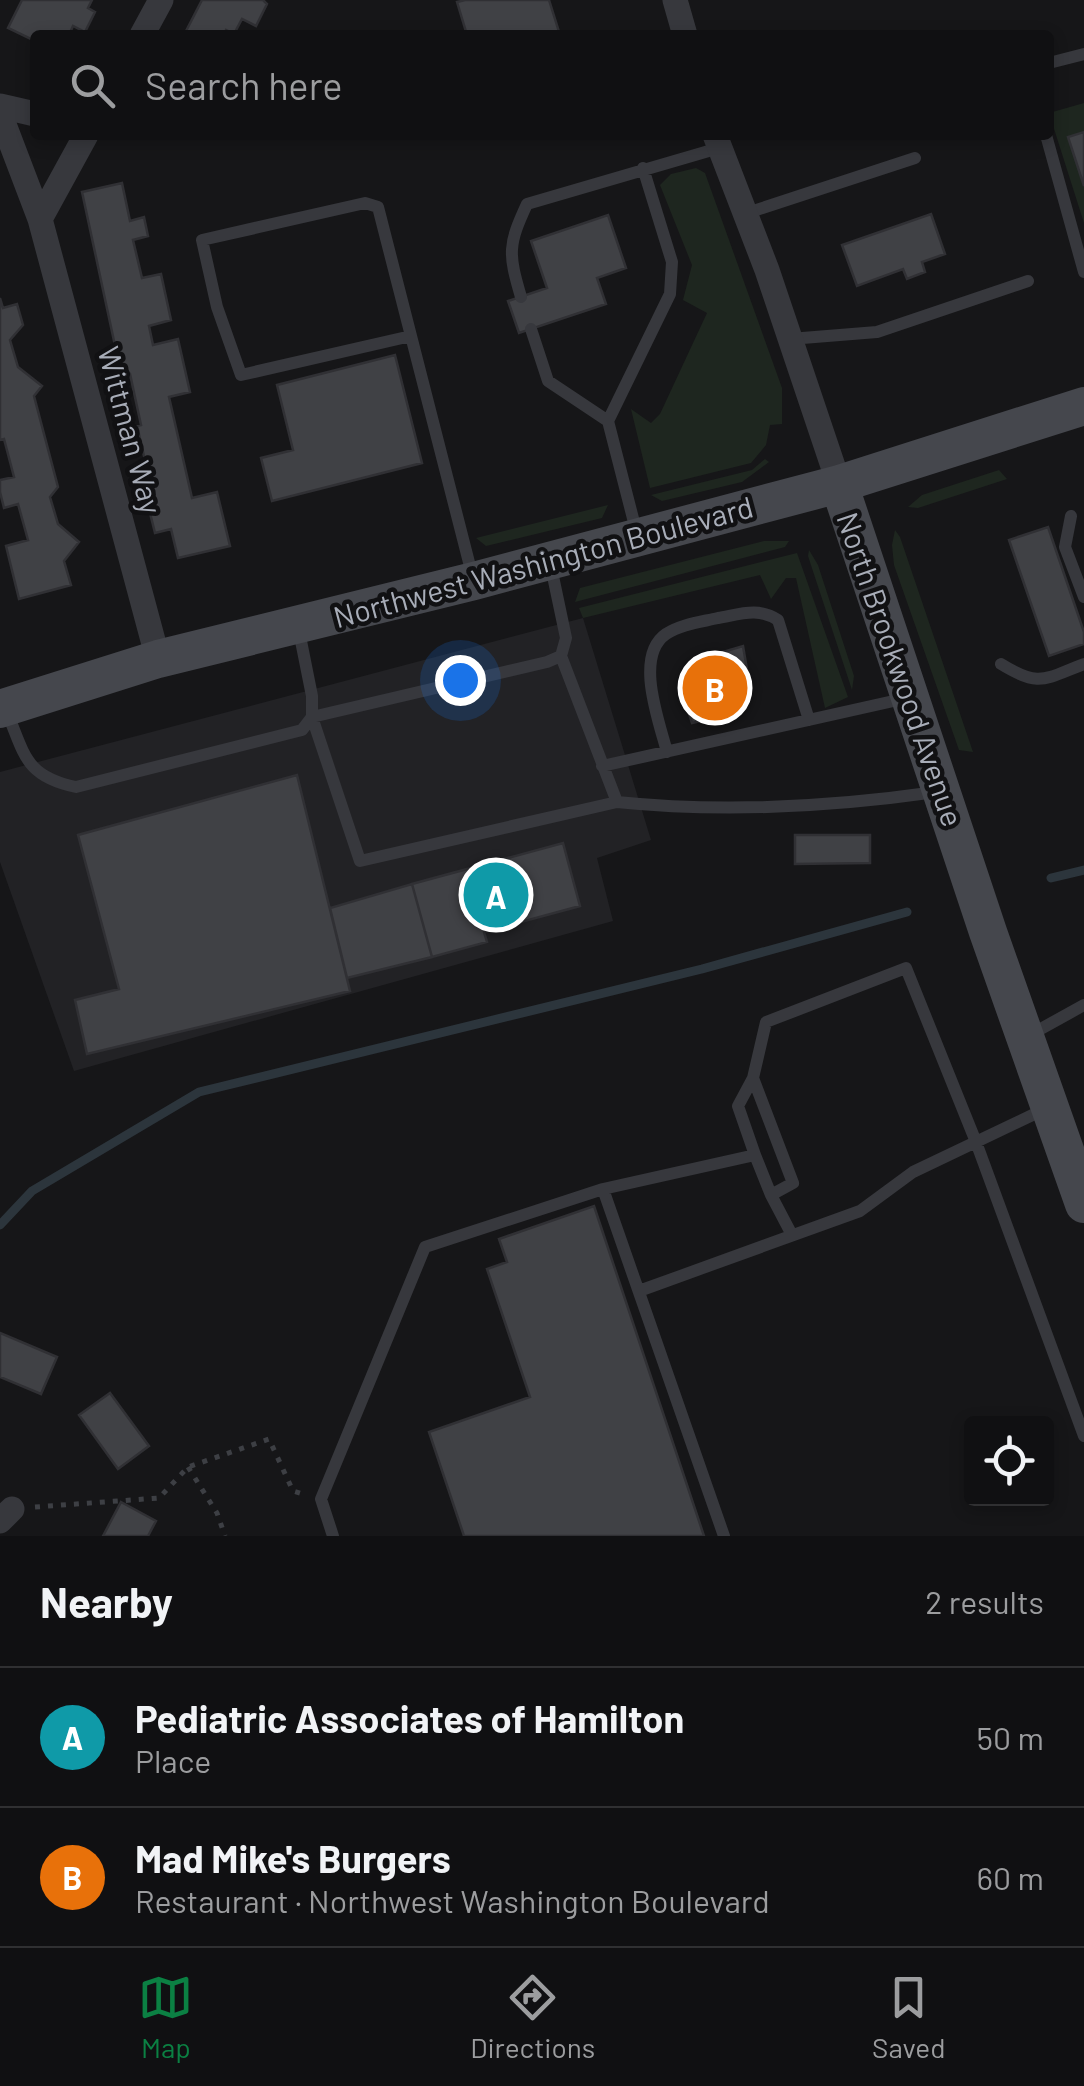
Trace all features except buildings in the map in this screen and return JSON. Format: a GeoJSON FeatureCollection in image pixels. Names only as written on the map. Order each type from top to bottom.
{"type":"FeatureCollection","features":[{"type":"Feature","properties":{"kind":"main road","name":"Northwest Washington Boulevard"},"geometry":{"type":"LineString","coordinates":[[3,708],[158,659],[839,484],[1084,406]]}},
{"type":"Feature","properties":{"kind":"main road","name":"North Brookwood Avenue"},"geometry":{"type":"LineString","coordinates":[[839,484],[1084,1204]]}},
{"type":"Feature","properties":{"kind":"street"},"geometry":{"type":"LineString","coordinates":[[145,30],[161,0]]}},
{"type":"Feature","properties":{"kind":"street"},"geometry":{"type":"LineString","coordinates":[[675,0],[684,30]]}},
{"type":"Feature","properties":{"kind":"street"},"geometry":{"type":"LineString","coordinates":[[0,106],[30,113]]}},
{"type":"Feature","properties":{"kind":"street","name":"Wittman Way"},"geometry":{"type":"LineString","coordinates":[[0,114],[40,219],[158,659]]}},
{"type":"Feature","properties":{"kind":"street"},"geometry":{"type":"LineString","coordinates":[[40,219],[83,140]]}},
{"type":"Feature","properties":{"kind":"street","name":"North Brookwood Avenue"},"geometry":{"type":"LineString","coordinates":[[717,141],[839,484]]}},
{"type":"Feature","properties":{"kind":"lane"},"geometry":{"type":"LineString","coordinates":[[1054,63],[1084,54]]}},
{"type":"Feature","properties":{"kind":"lane"},"geometry":{"type":"LineString","coordinates":[[1047,140],[1084,272]]}},
{"type":"Feature","properties":{"kind":"lane"},"geometry":{"type":"LineString","coordinates":[[521,297],[510,239],[527,204],[717,141]]}},
{"type":"Feature","properties":{"kind":"lane"},"geometry":{"type":"LineString","coordinates":[[744,214],[915,158]]}},
{"type":"Feature","properties":{"kind":"lane"},"geometry":{"type":"LineString","coordinates":[[608,421],[670,294],[672,262],[643,168]]}},
{"type":"Feature","properties":{"kind":"lane"},"geometry":{"type":"LineString","coordinates":[[411,336],[241,375],[217,308],[202,240],[365,202],[378,207],[474,580]]}},
{"type":"Feature","properties":{"kind":"lane"},"geometry":{"type":"LineString","coordinates":[[790,339],[877,332],[1028,281]]}},
{"type":"Feature","properties":{"kind":"lane"},"geometry":{"type":"LineString","coordinates":[[531,330],[548,381],[608,421],[638,536]]}},
{"type":"Feature","properties":{"kind":"lane"},"geometry":{"type":"LineString","coordinates":[[1072,516],[1065,547],[1084,597]]}},
{"type":"Feature","properties":{"kind":"lane"},"geometry":{"type":"LineString","coordinates":[[549,560],[566,638],[561,656],[617,802]]}},
{"type":"Feature","properties":{"kind":"lane"},"geometry":{"type":"LineString","coordinates":[[667,752],[654,700],[650,662],[653,647],[664,635],[684,625],[757,610],[778,620],[809,720]]}},
{"type":"Feature","properties":{"kind":"lane"},"geometry":{"type":"LineString","coordinates":[[298,624],[312,696],[312,716],[360,862],[617,802],[674,808],[783,808],[942,791]]}},
{"type":"Feature","properties":{"kind":"lane"},"geometry":{"type":"LineString","coordinates":[[3,708],[29,764],[47,781],[76,786],[302,730],[312,716],[561,656]]}},
{"type":"Feature","properties":{"kind":"lane"},"geometry":{"type":"LineString","coordinates":[[1002,664],[1026,680],[1043,680],[1084,664]]}},
{"type":"Feature","properties":{"kind":"lane"},"geometry":{"type":"LineString","coordinates":[[602,766],[910,698]]}},
{"type":"Feature","properties":{"kind":"lane"},"geometry":{"type":"LineString","coordinates":[[792,1235],[771,1196],[738,1106],[754,1078],[766,1022],[906,968],[976,1142],[1084,1436]]}},
{"type":"Feature","properties":{"kind":"lane"},"geometry":{"type":"LineString","coordinates":[[1026,1037],[1084,1005]]}},
{"type":"Feature","properties":{"kind":"lane"},"geometry":{"type":"LineString","coordinates":[[754,1078],[794,1183],[771,1196]]}},
{"type":"Feature","properties":{"kind":"lane"},"geometry":{"type":"LineString","coordinates":[[638,1292],[860,1211],[913,1172],[1051,1106]]}},
{"type":"Feature","properties":{"kind":"lane"},"geometry":{"type":"LineString","coordinates":[[333,1536],[321,1499],[425,1247],[602,1189],[755,1155]]}},
{"type":"Feature","properties":{"kind":"lane"},"geometry":{"type":"LineString","coordinates":[[602,1189],[724,1536]]}},
{"type":"Feature","properties":{"kind":"path"},"geometry":{"type":"LineString","coordinates":[[6,1515],[159,1498],[188,1467],[269,1439],[292,1491],[321,1499]]}},
{"type":"Feature","properties":{"kind":"path"},"geometry":{"type":"LineString","coordinates":[[188,1467],[218,1513],[225,1536]]}},
{"type":"Feature","properties":{"kind":"shaded area"},"geometry":{"type":"Polygon","coordinates":[[[1084,103],[1084,223],[1054,129],[1054,112],[1084,103]]]}},
{"type":"Feature","properties":{"kind":"shaded area"},"geometry":{"type":"Polygon","coordinates":[[[696,168],[705,173],[782,388],[782,424],[770,425],[766,445],[751,463],[650,488],[631,409],[651,423],[660,414],[707,313],[683,300],[692,265],[660,185],[671,174],[696,168]]]}},
{"type":"Feature","properties":{"kind":"shaded area"},"geometry":{"type":"Polygon","coordinates":[[[765,459],[769,462],[742,482],[662,501],[651,495],[752,470],[765,459]]]}},
{"type":"Feature","properties":{"kind":"shaded area"},"geometry":{"type":"Polygon","coordinates":[[[999,470],[1007,479],[918,508],[908,507],[922,495],[999,470]]]}},
{"type":"Feature","properties":{"kind":"shaded area"},"geometry":{"type":"Polygon","coordinates":[[[608,505],[602,518],[486,546],[476,538],[608,505]]]}},
{"type":"Feature","properties":{"kind":"shaded area"},"geometry":{"type":"Polygon","coordinates":[[[895,530],[973,752],[959,750],[894,565],[895,530]]]}},
{"type":"Feature","properties":{"kind":"shaded area"},"geometry":{"type":"Polygon","coordinates":[[[764,541],[789,541],[785,547],[575,602],[580,588],[764,541]]]}},
{"type":"Feature","properties":{"kind":"shaded area"},"geometry":{"type":"Polygon","coordinates":[[[809,550],[818,565],[854,676],[852,690],[808,556],[809,550]]]}},
{"type":"Feature","properties":{"kind":"shaded area"},"geometry":{"type":"Polygon","coordinates":[[[797,553],[848,697],[825,708],[796,578],[786,578],[771,599],[760,575],[583,618],[579,608],[797,553]]]}},
{"type":"Feature","properties":{"kind":"shaded area"},"geometry":{"type":"Polygon","coordinates":[[[583,618],[651,840],[597,858],[613,921],[74,1071],[0,862],[0,772],[583,618]]]}},
{"type":"Feature","properties":{"kind":"waterway"},"geometry":{"type":"LineString","coordinates":[[1051,878],[1084,870]]}},
{"type":"Feature","properties":{"kind":"waterway"},"geometry":{"type":"LineString","coordinates":[[0,1225],[32,1191],[199,1092],[702,969],[907,912]]}},
{"type":"Feature","properties":{"kind":"place","name":"Mad Mike's Burgers"},"geometry":{"type":"Point","coordinates":[715,688]}},
{"type":"Feature","properties":{"kind":"place","name":"Pediatric Associates of Hamilton"},"geometry":{"type":"Point","coordinates":[496,895]}}]}
